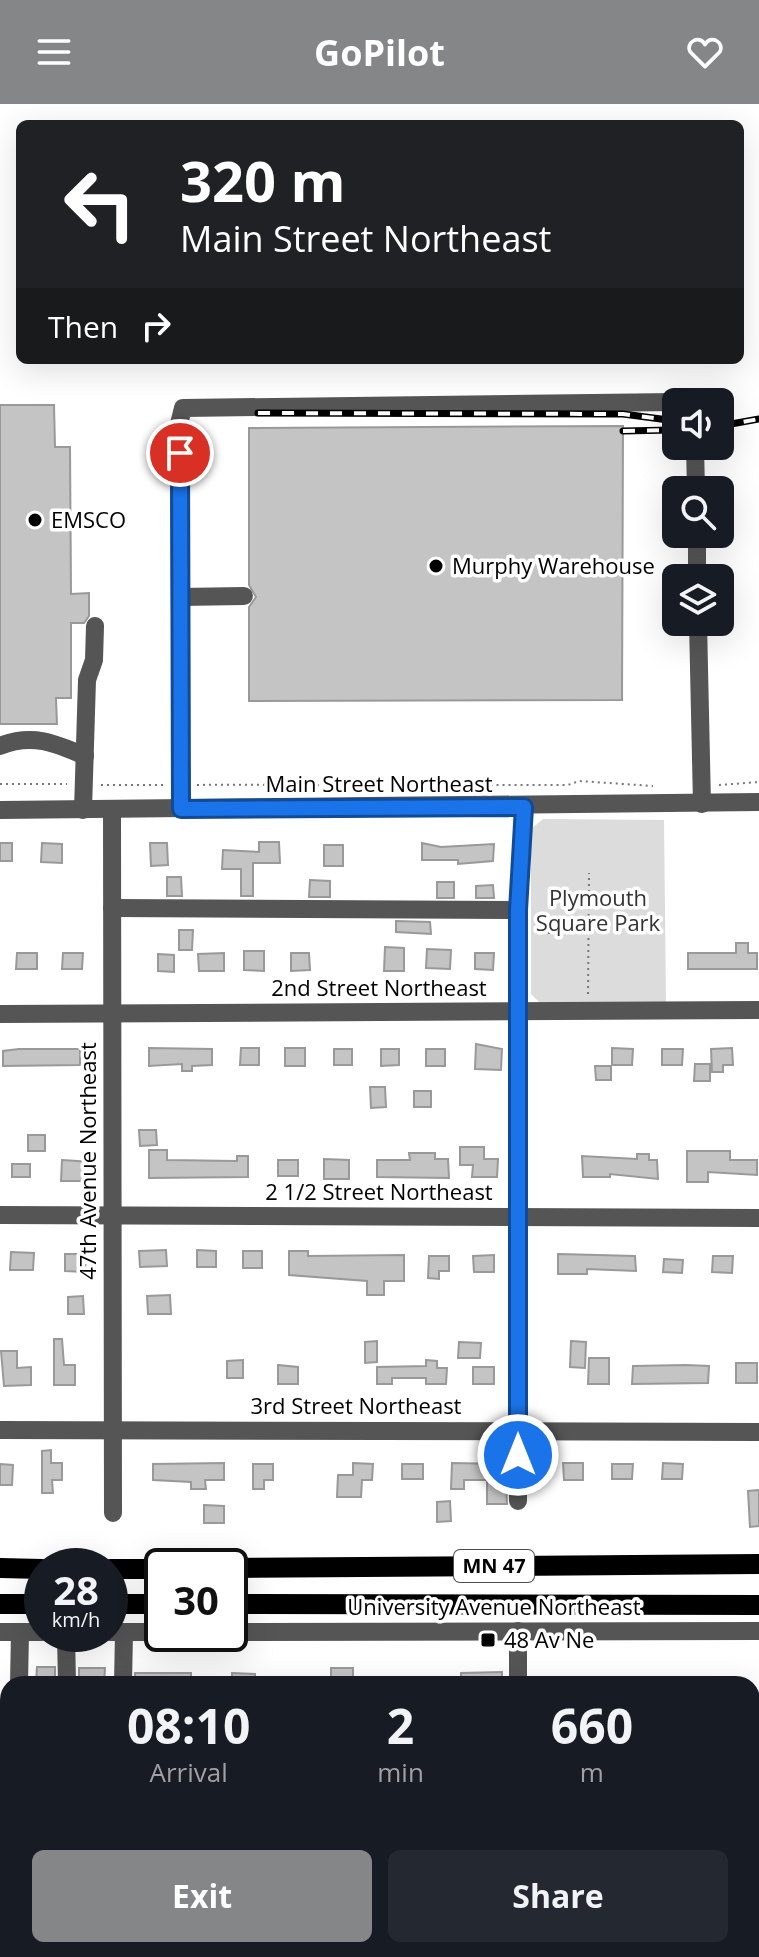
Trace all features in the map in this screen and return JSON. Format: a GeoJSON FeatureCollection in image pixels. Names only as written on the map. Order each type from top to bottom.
{"type":"FeatureCollection","features":[{"type":"Feature","properties":{"kind":"main road","name":"University Avenue Northeast"},"geometry":{"type":"LineString","coordinates":[[248,1568],[759,1564]]}},
{"type":"Feature","properties":{"kind":"main road"},"geometry":{"type":"LineString","coordinates":[[0,1568],[24,1569]]}},
{"type":"Feature","properties":{"kind":"main road"},"geometry":{"type":"LineString","coordinates":[[0,1604],[24,1604]]}},
{"type":"Feature","properties":{"kind":"main road","name":"University Avenue Northeast"},"geometry":{"type":"LineString","coordinates":[[248,1604],[759,1605]]}},
{"type":"Feature","properties":{"kind":"street"},"geometry":{"type":"LineString","coordinates":[[181,809],[179,424],[183,408],[662,402]]}},
{"type":"Feature","properties":{"kind":"street"},"geometry":{"type":"LineString","coordinates":[[180,597],[244,596]]}},
{"type":"Feature","properties":{"kind":"street"},"geometry":{"type":"LineString","coordinates":[[83,810],[87,680],[94,660],[95,626]]}},
{"type":"Feature","properties":{"kind":"street"},"geometry":{"type":"LineString","coordinates":[[698,636],[702,795]]}},
{"type":"Feature","properties":{"kind":"street"},"geometry":{"type":"LineString","coordinates":[[0,746],[19,738],[50,741],[85,756]]}},
{"type":"Feature","properties":{"kind":"street","name":"Main Street Northeast"},"geometry":{"type":"LineString","coordinates":[[0,810],[524,807],[702,795],[759,802]]}},
{"type":"Feature","properties":{"kind":"street"},"geometry":{"type":"LineString","coordinates":[[518,1501],[518,910],[524,807]]}},
{"type":"Feature","properties":{"kind":"street","name":"47th Avenue Northeast"},"geometry":{"type":"LineString","coordinates":[[112,810],[110,1216],[113,1513]]}},
{"type":"Feature","properties":{"kind":"street"},"geometry":{"type":"LineString","coordinates":[[112,908],[518,910]]}},
{"type":"Feature","properties":{"kind":"street","name":"2nd Street Northeast"},"geometry":{"type":"LineString","coordinates":[[0,1014],[759,1010]]}},
{"type":"Feature","properties":{"kind":"street","name":"2 1/2 Street Northeast"},"geometry":{"type":"LineString","coordinates":[[0,1215],[759,1218]]}},
{"type":"Feature","properties":{"kind":"street","name":"3rd Street Northeast"},"geometry":{"type":"LineString","coordinates":[[0,1430],[759,1432]]}},
{"type":"Feature","properties":{"kind":"street"},"geometry":{"type":"LineString","coordinates":[[518,1631],[518,1676]]}},
{"type":"Feature","properties":{"kind":"street","name":"University Avenue Northeast"},"geometry":{"type":"LineString","coordinates":[[248,1632],[759,1631]]}},
{"type":"Feature","properties":{"kind":"street"},"geometry":{"type":"LineString","coordinates":[[0,1632],[24,1632]]}},
{"type":"Feature","properties":{"kind":"street"},"geometry":{"type":"LineString","coordinates":[[19,1676],[20,1632]]}},
{"type":"Feature","properties":{"kind":"street"},"geometry":{"type":"LineString","coordinates":[[66,1652],[67,1676]]}},
{"type":"Feature","properties":{"kind":"street"},"geometry":{"type":"LineString","coordinates":[[119,1652],[122,1676]]}},
{"type":"Feature","properties":{"kind":"path"},"geometry":{"type":"LineString","coordinates":[[0,784],[260,783],[319,786],[420,781],[554,785],[579,781],[656,786]]}},
{"type":"Feature","properties":{"kind":"path"},"geometry":{"type":"LineString","coordinates":[[702,795],[759,782]]}},
{"type":"Feature","properties":{"kind":"path"},"geometry":{"type":"LineString","coordinates":[[588,1011],[589,873]]}},
{"type":"Feature","properties":{"kind":"path"},"geometry":{"type":"LineString","coordinates":[[531,933],[588,933]]}},
{"type":"Feature","properties":{"kind":"green space","name":"Plymouth Square Park"},"geometry":{"type":"Polygon","coordinates":[[[543,819],[664,820],[666,1003],[540,1003],[531,994],[531,829],[543,819]]]}},
{"type":"Feature","properties":{"kind":"building","name":"EMSCO"},"geometry":{"type":"Polygon","coordinates":[[[0,405],[54,405],[55,447],[70,447],[71,594],[89,593],[89,616],[84,623],[71,623],[71,698],[56,698],[57,724],[0,724],[0,405]]]}},
{"type":"Feature","properties":{"kind":"building","name":"Murphy Warehouse"},"geometry":{"type":"Polygon","coordinates":[[[623,426],[622,700],[249,701],[249,607],[256,597],[249,585],[249,428],[623,426]]]}},
{"type":"Feature","properties":{"kind":"building"},"geometry":{"type":"Polygon","coordinates":[[[259,842],[279,842],[280,863],[253,863],[253,896],[241,896],[241,869],[222,869],[223,850],[259,852],[259,842]]]}},
{"type":"Feature","properties":{"kind":"building"},"geometry":{"type":"Polygon","coordinates":[[[0,843],[12,843],[12,861],[0,861],[0,843]]]}},
{"type":"Feature","properties":{"kind":"building"},"geometry":{"type":"Polygon","coordinates":[[[42,843],[62,844],[62,863],[41,862],[42,843]]]}},
{"type":"Feature","properties":{"kind":"building"},"geometry":{"type":"Polygon","coordinates":[[[150,843],[167,843],[168,865],[151,866],[150,843]]]}},
{"type":"Feature","properties":{"kind":"building"},"geometry":{"type":"Polygon","coordinates":[[[422,843],[441,847],[494,844],[493,861],[458,864],[458,860],[422,860],[422,843]]]}},
{"type":"Feature","properties":{"kind":"building"},"geometry":{"type":"Polygon","coordinates":[[[324,845],[343,845],[343,866],[324,866],[324,845]]]}},
{"type":"Feature","properties":{"kind":"building"},"geometry":{"type":"Polygon","coordinates":[[[167,877],[181,877],[182,896],[167,896],[167,877]]]}},
{"type":"Feature","properties":{"kind":"building"},"geometry":{"type":"Polygon","coordinates":[[[310,880],[330,881],[330,897],[309,897],[310,880]]]}},
{"type":"Feature","properties":{"kind":"building"},"geometry":{"type":"Polygon","coordinates":[[[437,882],[454,882],[454,898],[437,898],[437,882]]]}},
{"type":"Feature","properties":{"kind":"building"},"geometry":{"type":"Polygon","coordinates":[[[493,885],[494,898],[476,898],[476,886],[493,885]]]}},
{"type":"Feature","properties":{"kind":"building"},"geometry":{"type":"Polygon","coordinates":[[[396,921],[430,922],[431,934],[396,932],[396,921]]]}},
{"type":"Feature","properties":{"kind":"building"},"geometry":{"type":"Polygon","coordinates":[[[179,930],[193,930],[192,950],[179,950],[179,930]]]}},
{"type":"Feature","properties":{"kind":"building"},"geometry":{"type":"Polygon","coordinates":[[[736,943],[748,943],[748,953],[757,953],[757,969],[688,969],[688,953],[736,953],[736,943]]]}},
{"type":"Feature","properties":{"kind":"building"},"geometry":{"type":"Polygon","coordinates":[[[385,947],[404,948],[404,971],[384,971],[385,947]]]}},
{"type":"Feature","properties":{"kind":"building"},"geometry":{"type":"Polygon","coordinates":[[[427,949],[451,950],[450,969],[426,968],[427,949]]]}},
{"type":"Feature","properties":{"kind":"building"},"geometry":{"type":"Polygon","coordinates":[[[244,951],[264,951],[264,971],[244,970],[244,951]]]}},
{"type":"Feature","properties":{"kind":"building"},"geometry":{"type":"Polygon","coordinates":[[[17,953],[37,953],[37,969],[16,969],[17,953]]]}},
{"type":"Feature","properties":{"kind":"building"},"geometry":{"type":"Polygon","coordinates":[[[63,953],[83,953],[82,969],[62,969],[63,953]]]}},
{"type":"Feature","properties":{"kind":"building"},"geometry":{"type":"Polygon","coordinates":[[[224,953],[224,971],[199,971],[198,954],[224,953]]]}},
{"type":"Feature","properties":{"kind":"building"},"geometry":{"type":"Polygon","coordinates":[[[291,953],[309,953],[310,970],[291,971],[291,953]]]}},
{"type":"Feature","properties":{"kind":"building"},"geometry":{"type":"Polygon","coordinates":[[[475,953],[494,953],[493,970],[475,969],[475,953]]]}},
{"type":"Feature","properties":{"kind":"building"},"geometry":{"type":"Polygon","coordinates":[[[158,954],[174,955],[174,972],[158,971],[158,954]]]}},
{"type":"Feature","properties":{"kind":"building"},"geometry":{"type":"Polygon","coordinates":[[[476,1044],[502,1049],[501,1070],[475,1069],[476,1044]]]}},
{"type":"Feature","properties":{"kind":"building"},"geometry":{"type":"Polygon","coordinates":[[[149,1048],[212,1049],[212,1065],[192,1066],[192,1071],[182,1071],[182,1064],[149,1066],[149,1048]]]}},
{"type":"Feature","properties":{"kind":"building"},"geometry":{"type":"Polygon","coordinates":[[[241,1048],[259,1048],[259,1065],[240,1065],[241,1048]]]}},
{"type":"Feature","properties":{"kind":"building"},"geometry":{"type":"Polygon","coordinates":[[[285,1048],[305,1048],[305,1066],[285,1066],[285,1048]]]}},
{"type":"Feature","properties":{"kind":"building"},"geometry":{"type":"Polygon","coordinates":[[[612,1048],[633,1049],[632,1065],[612,1065],[612,1048]]]}},
{"type":"Feature","properties":{"kind":"building"},"geometry":{"type":"Polygon","coordinates":[[[732,1048],[733,1065],[723,1065],[723,1072],[712,1072],[711,1049],[732,1048]]]}},
{"type":"Feature","properties":{"kind":"building"},"geometry":{"type":"Polygon","coordinates":[[[80,1049],[80,1065],[3,1066],[3,1051],[80,1049]]]}},
{"type":"Feature","properties":{"kind":"building"},"geometry":{"type":"Polygon","coordinates":[[[334,1049],[352,1049],[352,1065],[334,1065],[334,1049]]]}},
{"type":"Feature","properties":{"kind":"building"},"geometry":{"type":"Polygon","coordinates":[[[381,1049],[399,1049],[399,1065],[381,1066],[381,1049]]]}},
{"type":"Feature","properties":{"kind":"building"},"geometry":{"type":"Polygon","coordinates":[[[426,1049],[445,1049],[445,1066],[426,1066],[426,1049]]]}},
{"type":"Feature","properties":{"kind":"building"},"geometry":{"type":"Polygon","coordinates":[[[662,1049],[683,1049],[682,1065],[662,1065],[662,1049]]]}},
{"type":"Feature","properties":{"kind":"building"},"geometry":{"type":"Polygon","coordinates":[[[695,1064],[710,1064],[710,1081],[694,1081],[695,1064]]]}},
{"type":"Feature","properties":{"kind":"building"},"geometry":{"type":"Polygon","coordinates":[[[595,1066],[611,1066],[611,1080],[596,1080],[595,1066]]]}},
{"type":"Feature","properties":{"kind":"building"},"geometry":{"type":"Polygon","coordinates":[[[370,1087],[385,1087],[386,1107],[371,1108],[370,1087]]]}},
{"type":"Feature","properties":{"kind":"building"},"geometry":{"type":"Polygon","coordinates":[[[414,1091],[431,1091],[431,1107],[414,1107],[414,1091]]]}},
{"type":"Feature","properties":{"kind":"building"},"geometry":{"type":"Polygon","coordinates":[[[139,1130],[156,1130],[157,1145],[140,1146],[139,1130]]]}},
{"type":"Feature","properties":{"kind":"building"},"geometry":{"type":"Polygon","coordinates":[[[28,1135],[45,1135],[45,1151],[28,1151],[28,1135]]]}},
{"type":"Feature","properties":{"kind":"building"},"geometry":{"type":"Polygon","coordinates":[[[460,1147],[484,1147],[484,1159],[498,1159],[497,1177],[472,1177],[473,1165],[460,1165],[460,1147]]]}},
{"type":"Feature","properties":{"kind":"building"},"geometry":{"type":"Polygon","coordinates":[[[149,1150],[167,1150],[167,1160],[237,1161],[237,1156],[248,1156],[248,1177],[149,1178],[149,1150]]]}},
{"type":"Feature","properties":{"kind":"building"},"geometry":{"type":"Polygon","coordinates":[[[687,1151],[730,1151],[730,1160],[757,1160],[757,1175],[708,1172],[708,1182],[687,1182],[687,1151]]]}},
{"type":"Feature","properties":{"kind":"building"},"geometry":{"type":"Polygon","coordinates":[[[409,1153],[435,1153],[435,1159],[448,1159],[449,1178],[377,1177],[377,1160],[410,1160],[409,1153]]]}},
{"type":"Feature","properties":{"kind":"building"},"geometry":{"type":"Polygon","coordinates":[[[637,1154],[649,1154],[649,1160],[657,1160],[658,1179],[610,1174],[610,1177],[583,1177],[582,1156],[637,1159],[637,1154]]]}},
{"type":"Feature","properties":{"kind":"building"},"geometry":{"type":"Polygon","coordinates":[[[324,1159],[349,1160],[349,1179],[324,1179],[324,1159]]]}},
{"type":"Feature","properties":{"kind":"building"},"geometry":{"type":"Polygon","coordinates":[[[62,1160],[92,1162],[91,1181],[61,1181],[62,1160]]]}},
{"type":"Feature","properties":{"kind":"building"},"geometry":{"type":"Polygon","coordinates":[[[278,1160],[298,1160],[298,1176],[278,1176],[278,1160]]]}},
{"type":"Feature","properties":{"kind":"building"},"geometry":{"type":"Polygon","coordinates":[[[12,1164],[30,1164],[30,1177],[12,1177],[12,1164]]]}},
{"type":"Feature","properties":{"kind":"building"},"geometry":{"type":"Polygon","coordinates":[[[166,1250],[167,1266],[140,1267],[139,1251],[166,1250]]]}},
{"type":"Feature","properties":{"kind":"building"},"geometry":{"type":"Polygon","coordinates":[[[197,1250],[216,1251],[216,1267],[197,1267],[197,1250]]]}},
{"type":"Feature","properties":{"kind":"building"},"geometry":{"type":"Polygon","coordinates":[[[243,1251],[262,1251],[262,1268],[243,1268],[243,1251]]]}},
{"type":"Feature","properties":{"kind":"building"},"geometry":{"type":"Polygon","coordinates":[[[289,1251],[308,1251],[308,1256],[404,1255],[404,1281],[384,1281],[384,1295],[367,1295],[367,1281],[289,1275],[289,1251]]]}},
{"type":"Feature","properties":{"kind":"building"},"geometry":{"type":"Polygon","coordinates":[[[11,1252],[34,1253],[33,1270],[10,1270],[11,1252]]]}},
{"type":"Feature","properties":{"kind":"building"},"geometry":{"type":"Polygon","coordinates":[[[65,1254],[86,1254],[85,1272],[65,1271],[65,1254]]]}},
{"type":"Feature","properties":{"kind":"building"},"geometry":{"type":"Polygon","coordinates":[[[558,1254],[635,1256],[636,1271],[587,1269],[587,1274],[558,1274],[558,1254]]]}},
{"type":"Feature","properties":{"kind":"building"},"geometry":{"type":"Polygon","coordinates":[[[494,1255],[494,1272],[474,1272],[473,1256],[494,1255]]]}},
{"type":"Feature","properties":{"kind":"building"},"geometry":{"type":"Polygon","coordinates":[[[429,1256],[449,1256],[449,1271],[439,1271],[439,1279],[428,1278],[429,1256]]]}},
{"type":"Feature","properties":{"kind":"building"},"geometry":{"type":"Polygon","coordinates":[[[713,1256],[733,1256],[732,1273],[712,1272],[713,1256]]]}},
{"type":"Feature","properties":{"kind":"building"},"geometry":{"type":"Polygon","coordinates":[[[664,1259],[683,1260],[682,1273],[663,1272],[664,1259]]]}},
{"type":"Feature","properties":{"kind":"building"},"geometry":{"type":"Polygon","coordinates":[[[170,1295],[171,1314],[148,1314],[147,1296],[170,1295]]]}},
{"type":"Feature","properties":{"kind":"building"},"geometry":{"type":"Polygon","coordinates":[[[83,1296],[84,1314],[68,1314],[68,1297],[83,1296]]]}},
{"type":"Feature","properties":{"kind":"building"},"geometry":{"type":"Polygon","coordinates":[[[54,1339],[62,1339],[64,1365],[75,1365],[75,1385],[54,1385],[54,1339]]]}},
{"type":"Feature","properties":{"kind":"building"},"geometry":{"type":"Polygon","coordinates":[[[377,1341],[377,1362],[365,1363],[365,1342],[377,1341]]]}},
{"type":"Feature","properties":{"kind":"building"},"geometry":{"type":"Polygon","coordinates":[[[571,1341],[586,1342],[585,1368],[570,1367],[571,1341]]]}},
{"type":"Feature","properties":{"kind":"building"},"geometry":{"type":"Polygon","coordinates":[[[459,1342],[481,1343],[480,1358],[458,1358],[459,1342]]]}},
{"type":"Feature","properties":{"kind":"building"},"geometry":{"type":"Polygon","coordinates":[[[1,1351],[17,1351],[17,1368],[31,1367],[31,1385],[4,1386],[1,1351]]]}},
{"type":"Feature","properties":{"kind":"building"},"geometry":{"type":"Polygon","coordinates":[[[589,1358],[609,1358],[609,1384],[588,1384],[589,1358]]]}},
{"type":"Feature","properties":{"kind":"building"},"geometry":{"type":"Polygon","coordinates":[[[243,1360],[243,1378],[227,1378],[227,1361],[243,1360]]]}},
{"type":"Feature","properties":{"kind":"building"},"geometry":{"type":"Polygon","coordinates":[[[426,1360],[437,1361],[437,1368],[447,1368],[446,1384],[426,1384],[426,1378],[392,1378],[392,1384],[377,1384],[377,1367],[426,1366],[426,1360]]]}},
{"type":"Feature","properties":{"kind":"building"},"geometry":{"type":"Polygon","coordinates":[[[736,1363],[757,1363],[757,1383],[736,1383],[736,1363]]]}},
{"type":"Feature","properties":{"kind":"building"},"geometry":{"type":"Polygon","coordinates":[[[278,1365],[298,1367],[298,1384],[278,1384],[278,1365]]]}},
{"type":"Feature","properties":{"kind":"building"},"geometry":{"type":"Polygon","coordinates":[[[633,1366],[709,1366],[708,1383],[632,1384],[633,1366]]]}},
{"type":"Feature","properties":{"kind":"building"},"geometry":{"type":"Polygon","coordinates":[[[473,1367],[494,1367],[494,1384],[473,1384],[473,1367]]]}},
{"type":"Feature","properties":{"kind":"building"},"geometry":{"type":"Polygon","coordinates":[[[51,1450],[51,1463],[62,1463],[62,1480],[52,1480],[53,1493],[42,1493],[42,1451],[51,1450]]]}},
{"type":"Feature","properties":{"kind":"building"},"geometry":{"type":"Polygon","coordinates":[[[224,1463],[224,1480],[205,1480],[206,1489],[191,1489],[191,1482],[153,1480],[153,1464],[224,1463]]]}},
{"type":"Feature","properties":{"kind":"building"},"geometry":{"type":"Polygon","coordinates":[[[353,1463],[373,1464],[372,1480],[362,1480],[361,1497],[337,1497],[338,1475],[353,1475],[353,1463]]]}},
{"type":"Feature","properties":{"kind":"building"},"geometry":{"type":"Polygon","coordinates":[[[452,1463],[505,1464],[507,1504],[487,1504],[487,1480],[464,1480],[464,1489],[451,1489],[452,1463]]]}},
{"type":"Feature","properties":{"kind":"building"},"geometry":{"type":"Polygon","coordinates":[[[563,1463],[583,1463],[583,1480],[564,1480],[563,1463]]]}},
{"type":"Feature","properties":{"kind":"building"},"geometry":{"type":"Polygon","coordinates":[[[663,1463],[683,1464],[682,1479],[662,1479],[663,1463]]]}},
{"type":"Feature","properties":{"kind":"building"},"geometry":{"type":"Polygon","coordinates":[[[0,1464],[13,1465],[12,1485],[0,1485],[0,1464]]]}},
{"type":"Feature","properties":{"kind":"building"},"geometry":{"type":"Polygon","coordinates":[[[253,1464],[273,1464],[273,1480],[264,1480],[264,1489],[253,1489],[253,1464]]]}},
{"type":"Feature","properties":{"kind":"building"},"geometry":{"type":"Polygon","coordinates":[[[402,1464],[423,1464],[423,1479],[402,1479],[402,1464]]]}},
{"type":"Feature","properties":{"kind":"building"},"geometry":{"type":"Polygon","coordinates":[[[612,1464],[633,1464],[632,1479],[612,1479],[612,1464]]]}},
{"type":"Feature","properties":{"kind":"building"},"geometry":{"type":"Polygon","coordinates":[[[759,1490],[759,1526],[750,1527],[748,1491],[759,1490]]]}},
{"type":"Feature","properties":{"kind":"building"},"geometry":{"type":"Polygon","coordinates":[[[450,1501],[451,1521],[437,1522],[437,1502],[450,1501]]]}},
{"type":"Feature","properties":{"kind":"building"},"geometry":{"type":"Polygon","coordinates":[[[204,1505],[224,1506],[224,1523],[204,1523],[204,1505]]]}},
{"type":"Feature","properties":{"kind":"building"},"geometry":{"type":"Polygon","coordinates":[[[37,1667],[55,1667],[55,1676],[36,1676],[37,1667]]]}},
{"type":"Feature","properties":{"kind":"building"},"geometry":{"type":"Polygon","coordinates":[[[79,1668],[105,1668],[104,1676],[79,1676],[79,1668]]]}},
{"type":"Feature","properties":{"kind":"building"},"geometry":{"type":"Polygon","coordinates":[[[331,1668],[353,1668],[353,1676],[331,1676],[331,1668]]]}},
{"type":"Feature","properties":{"kind":"building"},"geometry":{"type":"Polygon","coordinates":[[[502,1672],[502,1676],[461,1676],[461,1673],[502,1672]]]}},
{"type":"Feature","properties":{"kind":"building"},"geometry":{"type":"Polygon","coordinates":[[[135,1673],[191,1673],[191,1676],[135,1676],[135,1673]]]}},
{"type":"Feature","properties":{"kind":"building"},"geometry":{"type":"Polygon","coordinates":[[[232,1673],[255,1674],[255,1676],[232,1676],[232,1673]]]}},
{"type":"Feature","properties":{"kind":"railway"},"geometry":{"type":"LineString","coordinates":[[258,413],[623,414],[662,419]]}},
{"type":"Feature","properties":{"kind":"railway"},"geometry":{"type":"LineString","coordinates":[[734,423],[759,419]]}},
{"type":"Feature","properties":{"kind":"railway"},"geometry":{"type":"LineString","coordinates":[[623,431],[662,430]]}},
{"type":"Feature","properties":{"kind":"place","name":"EMSCO"},"geometry":{"type":"Point","coordinates":[35,520]}},
{"type":"Feature","properties":{"kind":"place","name":"Murphy Warehouse"},"geometry":{"type":"Point","coordinates":[436,566]}},
{"type":"Feature","properties":{"kind":"place","name":"48 Av Ne"},"geometry":{"type":"Point","coordinates":[488,1640]}},
{"type":"Feature","properties":{"kind":"route"},"geometry":{"type":"LineString","coordinates":[[180,453],[181,809],[524,807],[518,910],[518,1455]]}}]}
